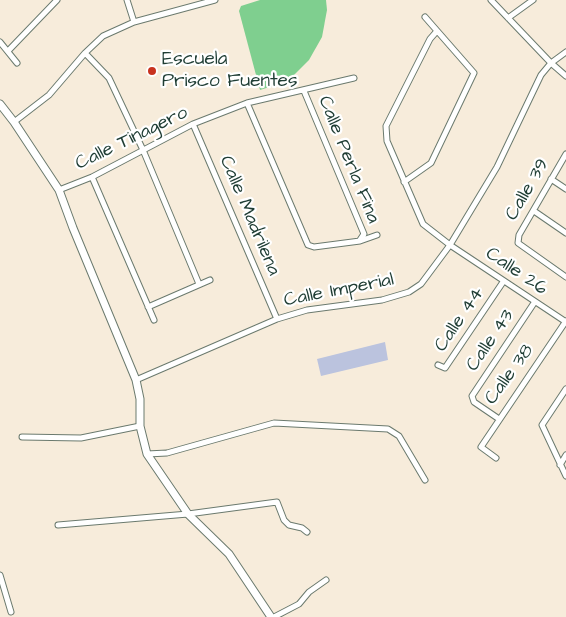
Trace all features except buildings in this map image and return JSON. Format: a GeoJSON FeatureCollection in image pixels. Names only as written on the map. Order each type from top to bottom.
{"type":"FeatureCollection","features":[{"type":"Feature","properties":{"kind":"street"},"geometry":{"type":"LineString","coordinates":[[8,50],[57,0]]}},
{"type":"Feature","properties":{"kind":"street"},"geometry":{"type":"LineString","coordinates":[[127,0],[134,22]]}},
{"type":"Feature","properties":{"kind":"street"},"geometry":{"type":"LineString","coordinates":[[186,0],[188,7]]}},
{"type":"Feature","properties":{"kind":"street"},"geometry":{"type":"LineString","coordinates":[[14,122],[50,95],[85,53],[103,36],[134,22],[215,0]]}},
{"type":"Feature","properties":{"kind":"street"},"geometry":{"type":"LineString","coordinates":[[491,0],[551,64],[566,76]]}},
{"type":"Feature","properties":{"kind":"street"},"geometry":{"type":"LineString","coordinates":[[508,18],[533,0]]}},
{"type":"Feature","properties":{"kind":"street"},"geometry":{"type":"LineString","coordinates":[[404,182],[431,163],[474,73],[425,16]]}},
{"type":"Feature","properties":{"kind":"street","name":"Calle 26"},"geometry":{"type":"LineString","coordinates":[[437,31],[430,39],[386,126],[387,141],[404,182],[423,224],[503,282],[566,322]]}},
{"type":"Feature","properties":{"kind":"street"},"geometry":{"type":"LineString","coordinates":[[0,42],[17,63]]}},
{"type":"Feature","properties":{"kind":"street","name":"Calle Imperial"},"geometry":{"type":"LineString","coordinates":[[136,380],[277,319],[307,310],[382,300],[409,292],[421,284],[450,245],[496,167],[540,75],[566,52]]}},
{"type":"Feature","properties":{"kind":"street"},"geometry":{"type":"LineString","coordinates":[[85,53],[109,78],[143,150],[199,284]]}},
{"type":"Feature","properties":{"kind":"street","name":"Calle Tinagero"},"geometry":{"type":"LineString","coordinates":[[59,190],[92,177],[193,124],[247,103],[354,78]]}},
{"type":"Feature","properties":{"kind":"street","name":"Calle Perla Fina"},"geometry":{"type":"LineString","coordinates":[[304,91],[364,234],[360,241]]}},
{"type":"Feature","properties":{"kind":"street"},"geometry":{"type":"LineString","coordinates":[[247,103],[308,245],[314,247],[360,241],[377,235]]}},
{"type":"Feature","properties":{"kind":"street"},"geometry":{"type":"LineString","coordinates":[[0,104],[59,190],[136,380],[140,399],[140,426],[147,454],[188,514],[229,554],[273,617],[299,604],[309,592],[326,580]]}},
{"type":"Feature","properties":{"kind":"street","name":"Calle Madrilena"},"geometry":{"type":"LineString","coordinates":[[193,124],[277,319]]}},
{"type":"Feature","properties":{"kind":"street","name":"Calle 39"},"geometry":{"type":"LineString","coordinates":[[566,154],[519,235],[518,243],[566,277]]}},
{"type":"Feature","properties":{"kind":"street"},"geometry":{"type":"LineString","coordinates":[[92,177],[154,320]]}},
{"type":"Feature","properties":{"kind":"street"},"geometry":{"type":"LineString","coordinates":[[551,179],[566,189]]}},
{"type":"Feature","properties":{"kind":"street"},"geometry":{"type":"LineString","coordinates":[[534,211],[566,233]]}},
{"type":"Feature","properties":{"kind":"street"},"geometry":{"type":"LineString","coordinates":[[148,307],[210,280]]}},
{"type":"Feature","properties":{"kind":"street","name":"Calle 44"},"geometry":{"type":"LineString","coordinates":[[438,365],[445,368],[503,282]]}},
{"type":"Feature","properties":{"kind":"street","name":"Calle 43"},"geometry":{"type":"LineString","coordinates":[[472,396],[534,303]]}},
{"type":"Feature","properties":{"kind":"street","name":"Calle 38"},"geometry":{"type":"LineString","coordinates":[[472,396],[474,402],[499,419],[566,322]]}},
{"type":"Feature","properties":{"kind":"street"},"geometry":{"type":"LineString","coordinates":[[566,389],[542,425],[566,476]]}},
{"type":"Feature","properties":{"kind":"street"},"geometry":{"type":"LineString","coordinates":[[496,458],[481,447],[499,419]]}},
{"type":"Feature","properties":{"kind":"street"},"geometry":{"type":"LineString","coordinates":[[147,454],[167,454],[274,423],[388,429],[399,436],[426,480]]}},
{"type":"Feature","properties":{"kind":"street"},"geometry":{"type":"LineString","coordinates":[[22,437],[81,438],[140,426]]}},
{"type":"Feature","properties":{"kind":"street"},"geometry":{"type":"LineString","coordinates":[[560,464],[566,455]]}},
{"type":"Feature","properties":{"kind":"street"},"geometry":{"type":"LineString","coordinates":[[58,525],[188,514],[277,502],[284,520],[289,525],[302,528],[307,532]]}},
{"type":"Feature","properties":{"kind":"street"},"geometry":{"type":"LineString","coordinates":[[0,575],[11,612]]}},
{"type":"Feature","properties":{"kind":"shaded area"},"geometry":{"type":"Polygon","coordinates":[[[385,342],[388,360],[321,376],[317,359],[385,342]]]}},
{"type":"Feature","properties":{"kind":"green space"},"geometry":{"type":"Polygon","coordinates":[[[260,0],[326,0],[327,10],[322,37],[309,60],[294,75],[282,83],[260,90],[239,11],[241,6],[260,0]]]}},
{"type":"Feature","properties":{"kind":"place","name":"Escuela Prisco Fuentes"},"geometry":{"type":"Point","coordinates":[152,71]}}]}
